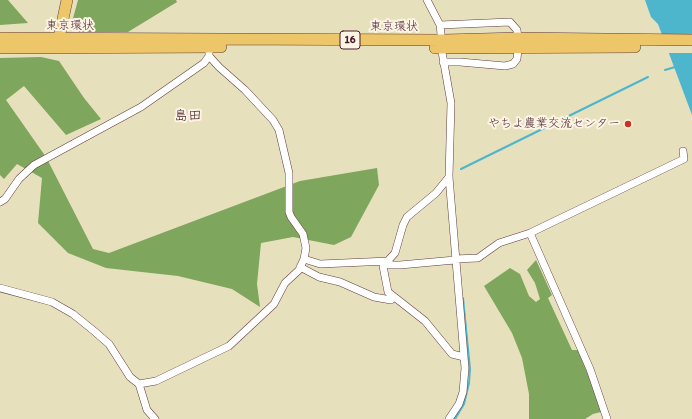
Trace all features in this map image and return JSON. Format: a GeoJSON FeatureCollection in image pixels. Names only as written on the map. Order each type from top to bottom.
{"type":"FeatureCollection","features":[{"type":"Feature","properties":{"kind":"main road"},"geometry":{"type":"LineString","coordinates":[[58,44],[67,0]]}},
{"type":"Feature","properties":{"kind":"main road","name":"東京環状"},"geometry":{"type":"LineString","coordinates":[[0,38],[58,44]]}},
{"type":"Feature","properties":{"kind":"main road","name":"東京環状"},"geometry":{"type":"LineString","coordinates":[[644,44],[692,40]]}},
{"type":"Feature","properties":{"kind":"main road","name":"東京環状"},"geometry":{"type":"LineString","coordinates":[[195,44],[209,51],[291,43]]}},
{"type":"Feature","properties":{"kind":"main road","name":"東京環状"},"geometry":{"type":"LineString","coordinates":[[0,48],[58,44],[291,43],[644,44],[692,48]]}},
{"type":"Feature","properties":{"kind":"street"},"geometry":{"type":"LineString","coordinates":[[427,0],[440,25],[441,34]]}},
{"type":"Feature","properties":{"kind":"street"},"geometry":{"type":"LineString","coordinates":[[440,25],[510,22],[517,30],[517,59],[513,64],[505,66],[443,62]]}},
{"type":"Feature","properties":{"kind":"street"},"geometry":{"type":"LineString","coordinates":[[0,202],[6,199],[14,189],[19,179],[34,165],[141,107],[195,69],[209,51],[219,67],[245,90],[273,120],[279,130],[289,173],[289,212],[303,234],[306,248],[304,259],[300,267],[285,283],[274,304],[229,346],[156,381],[139,384]]}},
{"type":"Feature","properties":{"kind":"street"},"geometry":{"type":"LineString","coordinates":[[442,52],[451,103],[449,177],[465,377],[459,404],[449,419]]}},
{"type":"Feature","properties":{"kind":"street"},"geometry":{"type":"LineString","coordinates":[[304,259],[320,264],[388,262],[389,265],[400,266],[478,258],[499,243],[530,233],[684,159],[683,151]]}},
{"type":"Feature","properties":{"kind":"street"},"geometry":{"type":"LineString","coordinates":[[449,177],[436,193],[408,217],[403,225],[395,253],[383,266],[388,292],[425,321],[452,354],[464,357]]}},
{"type":"Feature","properties":{"kind":"street"},"geometry":{"type":"LineString","coordinates":[[530,233],[592,374],[607,419]]}},
{"type":"Feature","properties":{"kind":"street"},"geometry":{"type":"LineString","coordinates":[[300,267],[319,278],[344,284],[374,297],[391,300],[393,297]]}},
{"type":"Feature","properties":{"kind":"street"},"geometry":{"type":"LineString","coordinates":[[0,288],[48,300],[73,314],[109,344],[130,377],[139,384],[147,410],[155,419]]}},
{"type":"Feature","properties":{"kind":"green space"},"geometry":{"type":"Polygon","coordinates":[[[0,0],[8,0],[28,23],[0,25],[0,0]]]}},
{"type":"Feature","properties":{"kind":"green space"},"geometry":{"type":"Polygon","coordinates":[[[78,0],[176,0],[177,2],[128,32],[79,32],[72,22],[78,0]]]}},
{"type":"Feature","properties":{"kind":"green space"},"geometry":{"type":"Polygon","coordinates":[[[41,57],[59,61],[84,98],[101,119],[66,135],[24,86],[6,100],[46,157],[93,249],[109,253],[300,181],[377,168],[379,185],[351,237],[334,245],[293,237],[261,243],[257,284],[260,307],[232,289],[178,276],[106,268],[68,253],[38,223],[42,178],[17,164],[4,179],[0,175],[0,58],[41,57]]]}},
{"type":"Feature","properties":{"kind":"green space"},"geometry":{"type":"Polygon","coordinates":[[[536,260],[552,295],[548,298],[572,350],[578,350],[594,389],[601,412],[593,414],[585,419],[529,419],[529,394],[522,358],[512,333],[484,286],[510,268],[520,274],[529,296],[536,302],[540,299],[535,283],[527,270],[536,260]]]}},
{"type":"Feature","properties":{"kind":"water"},"geometry":{"type":"Polygon","coordinates":[[[645,0],[692,0],[692,115],[658,24],[651,17],[645,0]]]}},
{"type":"Feature","properties":{"kind":"pier"},"geometry":{"type":"Polygon","coordinates":[[[659,34],[692,34],[692,53],[666,53],[659,34]]]}},
{"type":"Feature","properties":{"kind":"waterway"},"geometry":{"type":"LineString","coordinates":[[665,70],[675,67]]}},
{"type":"Feature","properties":{"kind":"waterway"},"geometry":{"type":"LineString","coordinates":[[461,169],[648,77]]}},
{"type":"Feature","properties":{"kind":"waterway"},"geometry":{"type":"LineString","coordinates":[[455,419],[464,404],[469,383],[470,369],[463,298]]}},
{"type":"Feature","properties":{"kind":"place","name":"やちよ農業交流センター"},"geometry":{"type":"Point","coordinates":[628,124]}},
{"type":"Feature","properties":{"kind":"district","name":"島田"},"geometry":{"type":"Point","coordinates":[188,116]}}]}
